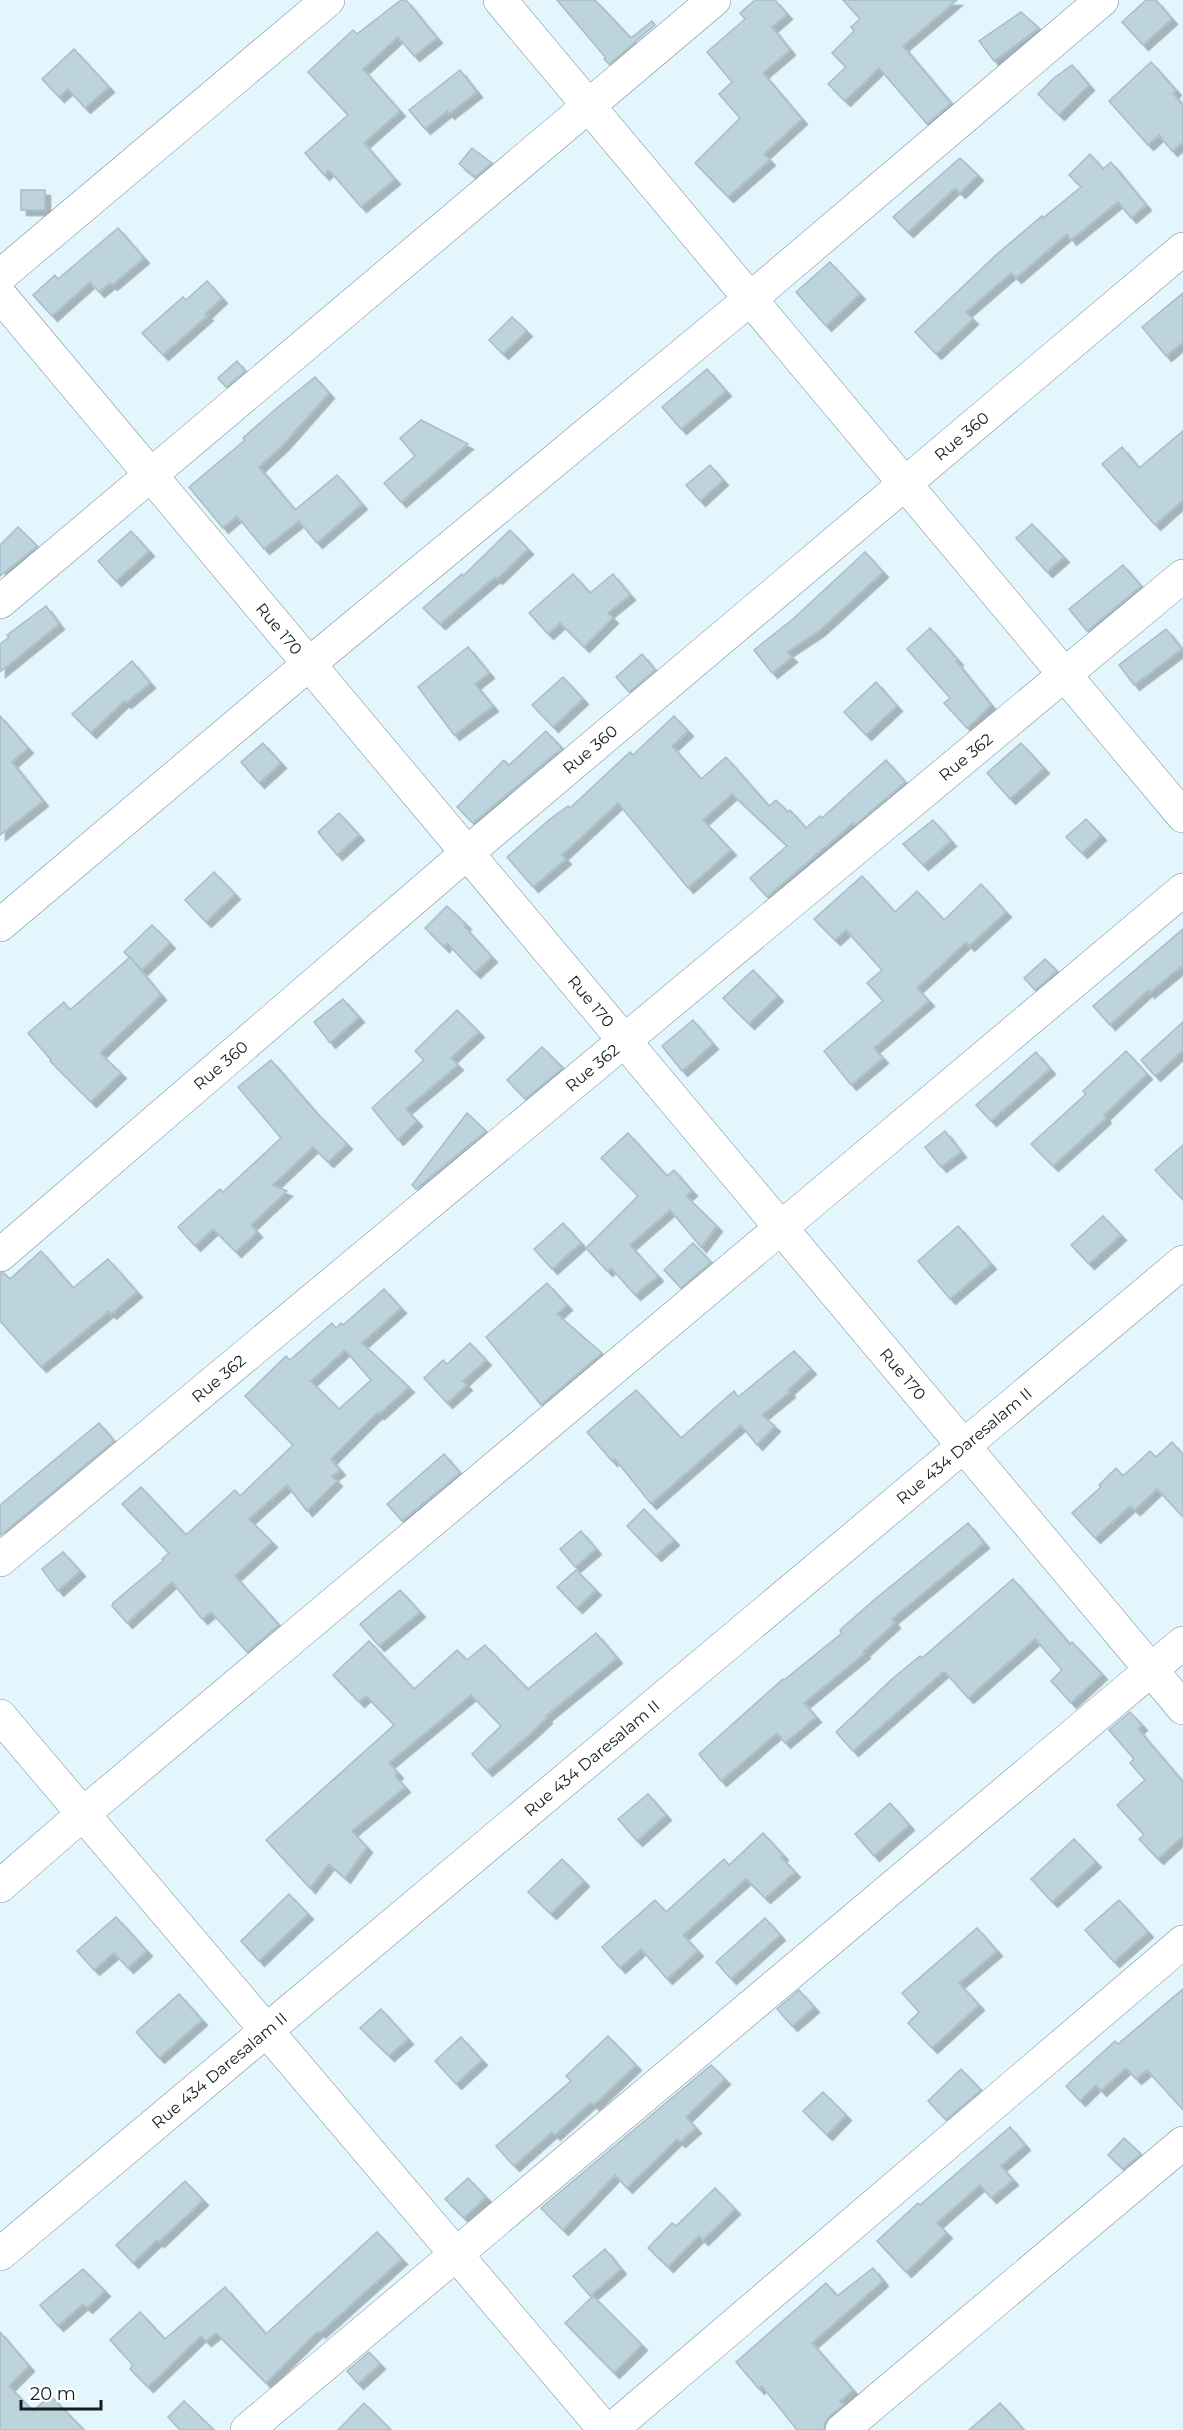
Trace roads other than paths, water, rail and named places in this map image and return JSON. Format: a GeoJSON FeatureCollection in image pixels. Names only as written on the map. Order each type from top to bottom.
{"type":"FeatureCollection","features":[{"type":"Feature","properties":{"kind":"street"},"geometry":{"type":"LineString","coordinates":[[0,276],[328,0]]}},
{"type":"Feature","properties":{"kind":"street"},"geometry":{"type":"LineString","coordinates":[[500,0],[1183,816]]}},
{"type":"Feature","properties":{"kind":"street"},"geometry":{"type":"LineString","coordinates":[[0,602],[714,0]]}},
{"type":"Feature","properties":{"kind":"street"},"geometry":{"type":"LineString","coordinates":[[0,925],[309,664],[750,299],[1102,0]]}},
{"type":"Feature","properties":{"kind":"street","name":"Rue 360"},"geometry":{"type":"LineString","coordinates":[[0,1256],[467,853],[1183,249]]}},
{"type":"Feature","properties":{"kind":"street","name":"Rue 170"},"geometry":{"type":"LineString","coordinates":[[0,295],[1183,1708]]}},
{"type":"Feature","properties":{"kind":"street","name":"Rue 362"},"geometry":{"type":"LineString","coordinates":[[0,1560],[1183,576]]}},
{"type":"Feature","properties":{"kind":"street"},"geometry":{"type":"LineString","coordinates":[[0,1886],[1183,890]]}},
{"type":"Feature","properties":{"kind":"street","name":"Rue 434 Daresalam II"},"geometry":{"type":"LineString","coordinates":[[0,2254],[1183,1262]]}},
{"type":"Feature","properties":{"kind":"street"},"geometry":{"type":"LineString","coordinates":[[247,2430],[1183,1643]]}},
{"type":"Feature","properties":{"kind":"street"},"geometry":{"type":"LineString","coordinates":[[0,1716],[605,2430]]}},
{"type":"Feature","properties":{"kind":"street"},"geometry":{"type":"LineString","coordinates":[[611,2430],[1183,1942]]}},
{"type":"Feature","properties":{"kind":"street"},"geometry":{"type":"LineString","coordinates":[[842,2430],[1183,2143]]}}]}
